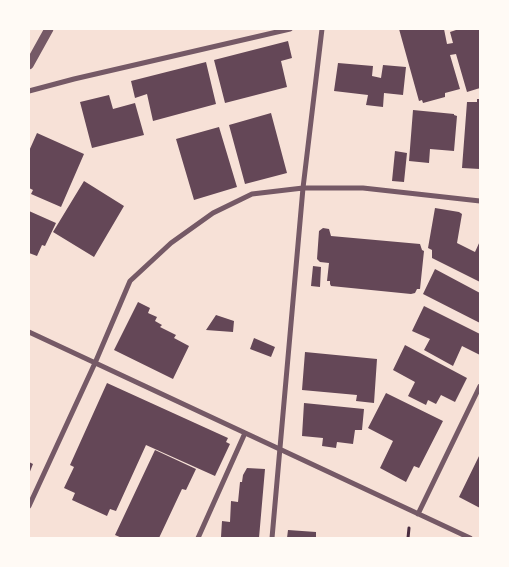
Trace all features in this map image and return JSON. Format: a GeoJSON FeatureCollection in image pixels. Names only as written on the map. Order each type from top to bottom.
{"type":"FeatureCollection","features":[{"type":"Feature","properties":{"kind":"street"},"geometry":{"type":"LineString","coordinates":[[29,66],[49,29]]}},
{"type":"Feature","properties":{"kind":"street"},"geometry":{"type":"LineString","coordinates":[[29,91],[74,78],[290,29]]}},
{"type":"Feature","properties":{"kind":"street"},"geometry":{"type":"LineString","coordinates":[[272,538],[303,188],[322,29]]}},
{"type":"Feature","properties":{"kind":"street"},"geometry":{"type":"LineString","coordinates":[[29,506],[95,363],[130,281],[171,243],[213,213],[252,194],[303,188],[363,188],[480,201]]}},
{"type":"Feature","properties":{"kind":"street"},"geometry":{"type":"LineString","coordinates":[[29,332],[470,538]]}},
{"type":"Feature","properties":{"kind":"street"},"geometry":{"type":"LineString","coordinates":[[418,514],[480,386]]}},
{"type":"Feature","properties":{"kind":"street"},"geometry":{"type":"LineString","coordinates":[[198,538],[245,433]]}},
{"type":"Feature","properties":{"kind":"building"},"geometry":{"type":"Polygon","coordinates":[[[399,29],[444,29],[447,44],[453,43],[450,32],[459,29],[480,29],[480,88],[467,92],[456,54],[450,55],[460,89],[445,93],[445,97],[423,103],[422,100],[419,101],[399,29]]]}},
{"type":"Feature","properties":{"kind":"building"},"geometry":{"type":"Polygon","coordinates":[[[288,41],[292,58],[281,61],[287,87],[225,103],[214,60],[288,41]]]}},
{"type":"Feature","properties":{"kind":"building"},"geometry":{"type":"Polygon","coordinates":[[[206,62],[216,104],[153,121],[147,94],[135,98],[131,81],[206,62]]]}},
{"type":"Feature","properties":{"kind":"building"},"geometry":{"type":"Polygon","coordinates":[[[338,63],[373,66],[372,76],[381,78],[383,65],[406,67],[403,95],[384,93],[383,107],[366,105],[368,95],[334,91],[338,63]]]}},
{"type":"Feature","properties":{"kind":"building"},"geometry":{"type":"Polygon","coordinates":[[[109,95],[113,109],[135,103],[144,135],[92,148],[80,102],[109,95]]]}},
{"type":"Feature","properties":{"kind":"building"},"geometry":{"type":"Polygon","coordinates":[[[477,99],[480,99],[480,169],[462,168],[467,102],[477,102],[477,99]]]}},
{"type":"Feature","properties":{"kind":"building"},"geometry":{"type":"Polygon","coordinates":[[[413,110],[454,114],[457,116],[454,151],[430,149],[429,163],[409,161],[413,110]]]}},
{"type":"Feature","properties":{"kind":"building"},"geometry":{"type":"Polygon","coordinates":[[[271,113],[287,173],[245,184],[229,125],[271,113]]]}},
{"type":"Feature","properties":{"kind":"building"},"geometry":{"type":"Polygon","coordinates":[[[219,127],[237,187],[194,200],[176,139],[219,127]]]}},
{"type":"Feature","properties":{"kind":"building"},"geometry":{"type":"Polygon","coordinates":[[[37,133],[84,154],[61,207],[31,194],[33,190],[29,188],[29,151],[37,133]]]}},
{"type":"Feature","properties":{"kind":"building"},"geometry":{"type":"Polygon","coordinates":[[[395,151],[407,153],[404,182],[392,181],[395,151]]]}},
{"type":"Feature","properties":{"kind":"building"},"geometry":{"type":"Polygon","coordinates":[[[84,181],[124,206],[94,257],[53,232],[84,181]]]}},
{"type":"Feature","properties":{"kind":"building"},"geometry":{"type":"Polygon","coordinates":[[[435,208],[462,214],[457,243],[475,252],[480,241],[480,282],[432,258],[432,250],[428,248],[435,208]]]}},
{"type":"Feature","properties":{"kind":"building"},"geometry":{"type":"Polygon","coordinates":[[[29,211],[56,223],[45,246],[42,245],[37,256],[29,253],[29,211]]]}},
{"type":"Feature","properties":{"kind":"building"},"geometry":{"type":"Polygon","coordinates":[[[323,228],[329,229],[331,236],[420,244],[424,251],[420,289],[411,294],[331,286],[330,281],[327,281],[329,263],[320,262],[317,259],[319,231],[323,228]]]}},
{"type":"Feature","properties":{"kind":"building"},"geometry":{"type":"Polygon","coordinates":[[[313,266],[321,267],[320,287],[311,286],[313,266]]]}},
{"type":"Feature","properties":{"kind":"building"},"geometry":{"type":"Polygon","coordinates":[[[435,269],[480,293],[480,323],[423,294],[435,269]]]}},
{"type":"Feature","properties":{"kind":"building"},"geometry":{"type":"Polygon","coordinates":[[[138,302],[150,308],[148,313],[157,317],[155,321],[162,325],[160,327],[176,335],[174,338],[189,346],[173,379],[114,350],[138,302]]]}},
{"type":"Feature","properties":{"kind":"building"},"geometry":{"type":"Polygon","coordinates":[[[424,306],[480,334],[480,355],[462,346],[453,366],[424,350],[430,339],[412,331],[424,306]]]}},
{"type":"Feature","properties":{"kind":"building"},"geometry":{"type":"Polygon","coordinates":[[[216,315],[234,321],[233,332],[206,330],[216,315]]]}},
{"type":"Feature","properties":{"kind":"building"},"geometry":{"type":"Polygon","coordinates":[[[254,338],[275,347],[271,357],[250,349],[254,338]]]}},
{"type":"Feature","properties":{"kind":"building"},"geometry":{"type":"Polygon","coordinates":[[[405,345],[467,378],[455,402],[441,395],[436,404],[428,400],[426,405],[408,396],[415,382],[393,370],[405,345]]]}},
{"type":"Feature","properties":{"kind":"building"},"geometry":{"type":"Polygon","coordinates":[[[305,352],[377,359],[374,403],[356,401],[357,395],[302,390],[305,352]]]}},
{"type":"Feature","properties":{"kind":"building"},"geometry":{"type":"Polygon","coordinates":[[[107,383],[228,438],[226,442],[230,444],[215,476],[146,445],[116,511],[110,509],[107,516],[72,500],[75,493],[64,488],[74,467],[70,465],[107,383]]]}},
{"type":"Feature","properties":{"kind":"building"},"geometry":{"type":"Polygon","coordinates":[[[386,393],[443,421],[419,468],[414,466],[406,482],[380,468],[393,441],[368,428],[386,393]]]}},
{"type":"Feature","properties":{"kind":"building"},"geometry":{"type":"Polygon","coordinates":[[[304,403],[364,409],[362,430],[355,430],[353,444],[337,442],[336,448],[322,446],[323,438],[302,436],[304,403]]]}},
{"type":"Feature","properties":{"kind":"building"},"geometry":{"type":"Polygon","coordinates":[[[155,450],[196,469],[186,490],[182,489],[159,538],[122,538],[115,535],[155,450]]]}},
{"type":"Feature","properties":{"kind":"building"},"geometry":{"type":"Polygon","coordinates":[[[480,454],[480,508],[459,497],[480,454]]]}},
{"type":"Feature","properties":{"kind":"building"},"geometry":{"type":"Polygon","coordinates":[[[29,462],[33,464],[29,474],[29,462]]]}},
{"type":"Feature","properties":{"kind":"building"},"geometry":{"type":"Polygon","coordinates":[[[247,468],[265,469],[259,538],[221,537],[222,521],[230,522],[231,501],[238,502],[240,482],[242,482],[247,468]]]}},
{"type":"Feature","properties":{"kind":"building"},"geometry":{"type":"Polygon","coordinates":[[[288,530],[316,532],[316,538],[287,538],[288,530]]]}}]}
